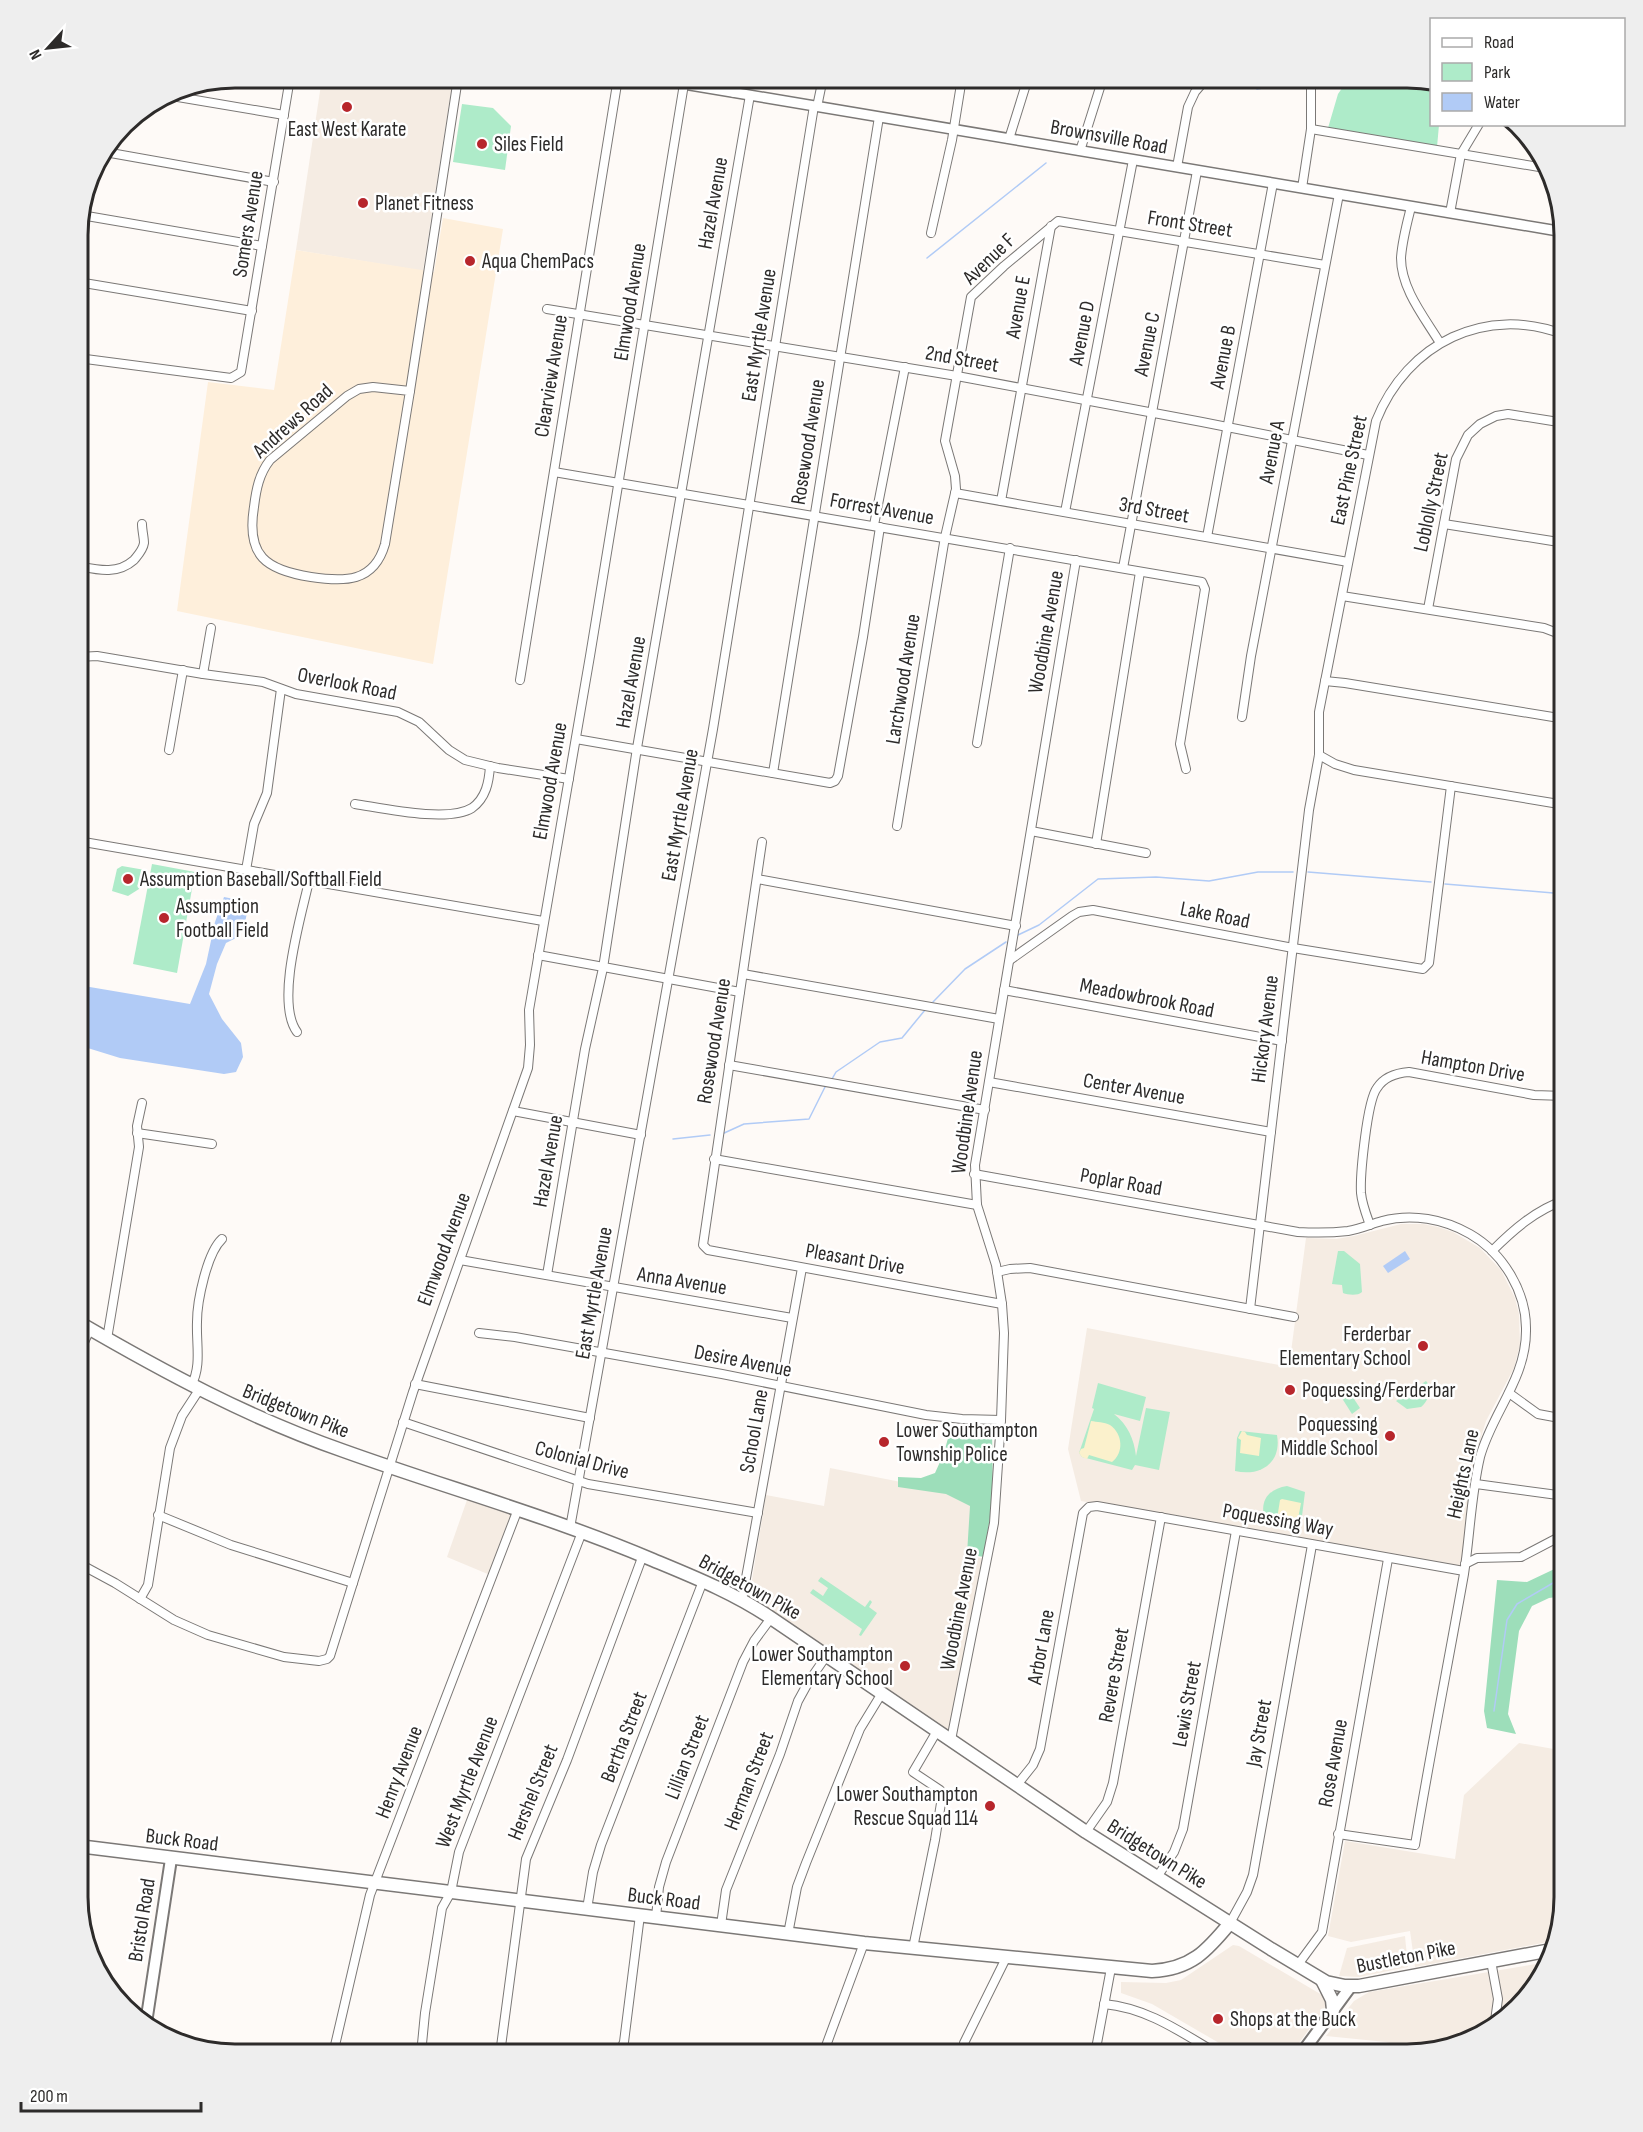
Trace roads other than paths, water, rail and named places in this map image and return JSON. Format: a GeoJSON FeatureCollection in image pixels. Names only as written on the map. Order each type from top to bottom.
{"type":"FeatureCollection","features":[{"type":"Feature","properties":{"kind":"main road","name":"Bridgetown Pike"},"geometry":{"type":"LineString","coordinates":[[90,1329],[195,1388],[264,1420],[325,1445],[518,1509],[643,1555],[742,1600],[827,1655],[1086,1832],[1322,1980],[1335,1985],[1351,1986]]}},
{"type":"Feature","properties":{"kind":"main road","name":"Buck Road"},"geometry":{"type":"LineString","coordinates":[[89,1847],[864,1943],[1152,1971],[1163,1971],[1186,1964],[1205,1952],[1230,1923]]}},
{"type":"Feature","properties":{"kind":"main road","name":"Bristol Road"},"geometry":{"type":"LineString","coordinates":[[147,2014],[171,1858]]}},
{"type":"Feature","properties":{"kind":"main road","name":"Bustleton Pike"},"geometry":{"type":"LineString","coordinates":[[1308,2044],[1351,1986],[1544,1951]]}},
{"type":"Feature","properties":{"kind":"main road"},"geometry":{"type":"LineString","coordinates":[[1322,1980],[1332,2000],[1333,2010]]}},
{"type":"Feature","properties":{"kind":"street","name":"Somers Avenue"},"geometry":{"type":"LineString","coordinates":[[89,359],[231,378],[238,375],[243,367],[288,89]]}},
{"type":"Feature","properties":{"kind":"street","name":"Andrews Road"},"geometry":{"type":"LineString","coordinates":[[410,391],[373,387],[353,392],[311,425],[266,466],[259,478],[251,524],[256,547],[268,563],[289,574],[335,580],[354,578],[366,572],[381,554],[385,543],[410,391],[456,89]]}},
{"type":"Feature","properties":{"kind":"street","name":"Clearview Avenue"},"geometry":{"type":"LineString","coordinates":[[520,680],[616,89]]}},
{"type":"Feature","properties":{"kind":"street","name":"Elmwood Avenue"},"geometry":{"type":"LineString","coordinates":[[140,1599],[184,1626],[230,1643],[284,1657],[319,1661],[330,1656],[415,1384],[528,1068],[529,1010],[543,921],[576,739],[683,89]]}},
{"type":"Feature","properties":{"kind":"street","name":"Brownsville Road"},"geometry":{"type":"LineString","coordinates":[[712,89],[1554,230]]}},
{"type":"Feature","properties":{"kind":"street"},"geometry":{"type":"LineString","coordinates":[[735,93],[736,89]]}},
{"type":"Feature","properties":{"kind":"street","name":"East Myrtle Avenue"},"geometry":{"type":"LineString","coordinates":[[576,1530],[579,1481],[707,761],[815,106],[820,89]]}},
{"type":"Feature","properties":{"kind":"street"},"geometry":{"type":"LineString","coordinates":[[931,232],[954,130],[960,89]]}},
{"type":"Feature","properties":{"kind":"street"},"geometry":{"type":"LineString","coordinates":[[1009,139],[1025,89]]}},
{"type":"Feature","properties":{"kind":"street"},"geometry":{"type":"LineString","coordinates":[[1080,151],[1100,89]]}},
{"type":"Feature","properties":{"kind":"street"},"geometry":{"type":"LineString","coordinates":[[1177,167],[1188,107],[1198,89]]}},
{"type":"Feature","properties":{"kind":"street"},"geometry":{"type":"LineString","coordinates":[[1302,188],[1311,129],[1311,89]]}},
{"type":"Feature","properties":{"kind":"street","name":"Hazel Avenue"},"geometry":{"type":"LineString","coordinates":[[547,1275],[585,1049],[603,968],[637,748],[750,95]]}},
{"type":"Feature","properties":{"kind":"street"},"geometry":{"type":"LineString","coordinates":[[184,98],[284,115]]}},
{"type":"Feature","properties":{"kind":"street","name":"Rosewood Avenue"},"geometry":{"type":"LineString","coordinates":[[773,773],[879,117]]}},
{"type":"Feature","properties":{"kind":"street"},"geometry":{"type":"LineString","coordinates":[[1450,213],[1461,154],[1478,126]]}},
{"type":"Feature","properties":{"kind":"street"},"geometry":{"type":"LineString","coordinates":[[1311,129],[1537,167]]}},
{"type":"Feature","properties":{"kind":"street"},"geometry":{"type":"LineString","coordinates":[[114,154],[274,182]]}},
{"type":"Feature","properties":{"kind":"street","name":"Avenue D"},"geometry":{"type":"LineString","coordinates":[[1065,512],[1134,160]]}},
{"type":"Feature","properties":{"kind":"street","name":"Avenue C"},"geometry":{"type":"LineString","coordinates":[[1123,568],[1197,171]]}},
{"type":"Feature","properties":{"kind":"street","name":"Avenue B"},"geometry":{"type":"LineString","coordinates":[[1207,537],[1273,183]]}},
{"type":"Feature","properties":{"kind":"street","name":"Avenue A"},"geometry":{"type":"LineString","coordinates":[[1242,717],[1251,656],[1339,194]]}},
{"type":"Feature","properties":{"kind":"street"},"geometry":{"type":"LineString","coordinates":[[1411,207],[1402,250],[1403,274],[1440,344]]}},
{"type":"Feature","properties":{"kind":"street"},"geometry":{"type":"LineString","coordinates":[[90,217],[262,246]]}},
{"type":"Feature","properties":{"kind":"street","name":"Front Street"},"geometry":{"type":"LineString","coordinates":[[1051,226],[1055,222],[1062,221],[1325,265]]}},
{"type":"Feature","properties":{"kind":"street","name":"Avenue F"},"geometry":{"type":"LineString","coordinates":[[945,537],[955,493],[955,476],[945,441],[973,294],[1051,226]]}},
{"type":"Feature","properties":{"kind":"street","name":"Avenue E"},"geometry":{"type":"LineString","coordinates":[[1001,501],[1051,226]]}},
{"type":"Feature","properties":{"kind":"street"},"geometry":{"type":"LineString","coordinates":[[89,284],[252,311]]}},
{"type":"Feature","properties":{"kind":"street","name":"2nd Street"},"geometry":{"type":"LineString","coordinates":[[547,309],[957,376],[1368,455]]}},
{"type":"Feature","properties":{"kind":"street","name":"East Pine Street"},"geometry":{"type":"LineString","coordinates":[[1319,755],[1319,712],[1368,455],[1376,421],[1390,391],[1415,362],[1440,344],[1472,329],[1507,324],[1543,327],[1554,331]]}},
{"type":"Feature","properties":{"kind":"street"},"geometry":{"type":"LineString","coordinates":[[576,739],[830,783],[835,781],[838,776],[863,637],[877,526],[905,367]]}},
{"type":"Feature","properties":{"kind":"street","name":"Loblolly Street"},"geometry":{"type":"LineString","coordinates":[[1428,609],[1456,459],[1464,441],[1475,428],[1496,416],[1508,414],[1554,421]]}},
{"type":"Feature","properties":{"kind":"street","name":"Forrest Avenue"},"geometry":{"type":"LineString","coordinates":[[554,472],[1010,548],[1204,584],[1180,744],[1186,769]]}},
{"type":"Feature","properties":{"kind":"street","name":"3rd Street"},"geometry":{"type":"LineString","coordinates":[[955,493],[1348,562]]}},
{"type":"Feature","properties":{"kind":"street"},"geometry":{"type":"LineString","coordinates":[[89,568],[115,570],[125,566],[140,553],[144,543],[142,524]]}},
{"type":"Feature","properties":{"kind":"street"},"geometry":{"type":"LineString","coordinates":[[1444,524],[1554,541]]}},
{"type":"Feature","properties":{"kind":"street","name":"Larchwood Avenue"},"geometry":{"type":"LineString","coordinates":[[897,826],[945,537]]}},
{"type":"Feature","properties":{"kind":"street"},"geometry":{"type":"LineString","coordinates":[[977,743],[1010,548]]}},
{"type":"Feature","properties":{"kind":"street","name":"Woodbine Avenue"},"geometry":{"type":"LineString","coordinates":[[951,1740],[994,1523],[1001,1420],[1004,1326],[1002,1304],[997,1272],[977,1205],[974,1174],[1076,560]]}},
{"type":"Feature","properties":{"kind":"street"},"geometry":{"type":"LineString","coordinates":[[1096,843],[1140,572]]}},
{"type":"Feature","properties":{"kind":"street"},"geometry":{"type":"LineString","coordinates":[[1342,596],[1544,628],[1554,632]]}},
{"type":"Feature","properties":{"kind":"street"},"geometry":{"type":"LineString","coordinates":[[203,674],[211,628]]}},
{"type":"Feature","properties":{"kind":"street","name":"Overlook Road"},"geometry":{"type":"LineString","coordinates":[[89,656],[269,683],[296,694],[406,715],[419,722],[457,755],[474,763],[569,779]]}},
{"type":"Feature","properties":{"kind":"street"},"geometry":{"type":"LineString","coordinates":[[169,750],[183,670]]}},
{"type":"Feature","properties":{"kind":"street"},"geometry":{"type":"LineString","coordinates":[[1325,681],[1554,717]]}},
{"type":"Feature","properties":{"kind":"street"},"geometry":{"type":"LineString","coordinates":[[246,870],[254,824],[267,793],[281,689]]}},
{"type":"Feature","properties":{"kind":"street"},"geometry":{"type":"LineString","coordinates":[[1319,755],[1353,770],[1554,803]]}},
{"type":"Feature","properties":{"kind":"street","name":"Hickory Avenue"},"geometry":{"type":"LineString","coordinates":[[1250,1309],[1309,810],[1319,755]]}},
{"type":"Feature","properties":{"kind":"street"},"geometry":{"type":"LineString","coordinates":[[355,804],[430,814],[465,811],[478,802],[485,792],[490,766]]}},
{"type":"Feature","properties":{"kind":"street","name":"Lake Road"},"geometry":{"type":"LineString","coordinates":[[1010,960],[1072,916],[1087,911],[1100,911],[1420,970],[1429,963],[1451,786]]}},
{"type":"Feature","properties":{"kind":"street"},"geometry":{"type":"LineString","coordinates":[[1031,831],[1146,853]]}},
{"type":"Feature","properties":{"kind":"street","name":"Rosewood Avenue"},"geometry":{"type":"LineString","coordinates":[[703,1245],[762,842]]}},
{"type":"Feature","properties":{"kind":"street"},"geometry":{"type":"LineString","coordinates":[[89,843],[543,921]]}},
{"type":"Feature","properties":{"kind":"street"},"geometry":{"type":"LineString","coordinates":[[757,879],[1016,926]]}},
{"type":"Feature","properties":{"kind":"street"},"geometry":{"type":"LineString","coordinates":[[297,1032],[289,1016],[290,971],[309,881]]}},
{"type":"Feature","properties":{"kind":"street"},"geometry":{"type":"LineString","coordinates":[[538,955],[740,992]]}},
{"type":"Feature","properties":{"kind":"street"},"geometry":{"type":"LineString","coordinates":[[743,974],[999,1019]]}},
{"type":"Feature","properties":{"kind":"street","name":"Meadowbrook Road"},"geometry":{"type":"LineString","coordinates":[[1004,990],[1282,1041]]}},
{"type":"Feature","properties":{"kind":"street"},"geometry":{"type":"LineString","coordinates":[[729,1065],[985,1110]]}},
{"type":"Feature","properties":{"kind":"street","name":"Hampton Drive"},"geometry":{"type":"LineString","coordinates":[[1370,1225],[1361,1195],[1362,1173],[1371,1100],[1376,1088],[1387,1078],[1409,1072],[1534,1095],[1554,1096]]}},
{"type":"Feature","properties":{"kind":"street","name":"Center Avenue"},"geometry":{"type":"LineString","coordinates":[[989,1082],[1271,1132]]}},
{"type":"Feature","properties":{"kind":"street"},"geometry":{"type":"LineString","coordinates":[[107,1339],[139,1147],[137,1133],[142,1103]]}},
{"type":"Feature","properties":{"kind":"street"},"geometry":{"type":"LineString","coordinates":[[513,1111],[641,1135]]}},
{"type":"Feature","properties":{"kind":"street"},"geometry":{"type":"LineString","coordinates":[[137,1133],[212,1144]]}},
{"type":"Feature","properties":{"kind":"street"},"geometry":{"type":"LineString","coordinates":[[714,1159],[977,1205]]}},
{"type":"Feature","properties":{"kind":"street","name":"Poplar Road"},"geometry":{"type":"LineString","coordinates":[[974,1174],[1260,1226]]}},
{"type":"Feature","properties":{"kind":"street"},"geometry":{"type":"LineString","coordinates":[[1492,1251],[1524,1221],[1554,1205]]}},
{"type":"Feature","properties":{"kind":"street","name":"Heights Lane"},"geometry":{"type":"LineString","coordinates":[[1260,1226],[1313,1233],[1348,1231],[1390,1219],[1406,1217],[1447,1223],[1469,1234],[1501,1260],[1521,1297],[1526,1322],[1522,1364],[1509,1394],[1489,1428],[1481,1456],[1465,1568],[1415,1845],[1338,1834]]}},
{"type":"Feature","properties":{"kind":"street"},"geometry":{"type":"LineString","coordinates":[[89,1569],[140,1599],[148,1585],[167,1459],[173,1437],[195,1388],[198,1313],[210,1256],[222,1239]]}},
{"type":"Feature","properties":{"kind":"street","name":"Pleasant Drive"},"geometry":{"type":"LineString","coordinates":[[703,1245],[708,1250],[1002,1304]]}},
{"type":"Feature","properties":{"kind":"street","name":"Anna Avenue"},"geometry":{"type":"LineString","coordinates":[[460,1260],[792,1318]]}},
{"type":"Feature","properties":{"kind":"street","name":"School Lane"},"geometry":{"type":"LineString","coordinates":[[742,1600],[802,1268]]}},
{"type":"Feature","properties":{"kind":"street"},"geometry":{"type":"LineString","coordinates":[[997,1272],[1030,1268],[1294,1317]]}},
{"type":"Feature","properties":{"kind":"street","name":"Desire Avenue"},"geometry":{"type":"LineString","coordinates":[[479,1333],[515,1337],[926,1415],[1001,1420]]}},
{"type":"Feature","properties":{"kind":"street"},"geometry":{"type":"LineString","coordinates":[[415,1384],[590,1418]]}},
{"type":"Feature","properties":{"kind":"street"},"geometry":{"type":"LineString","coordinates":[[1509,1394],[1538,1414],[1554,1417]]}},
{"type":"Feature","properties":{"kind":"street","name":"Colonial Drive"},"geometry":{"type":"LineString","coordinates":[[403,1422],[579,1481],[758,1513]]}},
{"type":"Feature","properties":{"kind":"street"},"geometry":{"type":"LineString","coordinates":[[1476,1484],[1554,1495]]}},
{"type":"Feature","properties":{"kind":"street","name":"Poquessing Way"},"geometry":{"type":"LineString","coordinates":[[1086,1509],[1097,1506],[1388,1558],[1465,1568]]}},
{"type":"Feature","properties":{"kind":"street","name":"Henry Avenue"},"geometry":{"type":"LineString","coordinates":[[335,2044],[370,1895],[518,1509]]}},
{"type":"Feature","properties":{"kind":"street","name":"Arbor Lane"},"geometry":{"type":"LineString","coordinates":[[1017,1785],[1033,1765],[1040,1749],[1083,1513],[1086,1509]]}},
{"type":"Feature","properties":{"kind":"street"},"geometry":{"type":"LineString","coordinates":[[158,1515],[231,1545],[353,1583]]}},
{"type":"Feature","properties":{"kind":"street","name":"Revere Street"},"geometry":{"type":"LineString","coordinates":[[1086,1832],[1107,1802],[1113,1783],[1161,1517]]}},
{"type":"Feature","properties":{"kind":"street","name":"West Myrtle Avenue"},"geometry":{"type":"LineString","coordinates":[[422,2044],[442,1908],[451,1892],[459,1852],[576,1530]]}},
{"type":"Feature","properties":{"kind":"street","name":"Lewis Street"},"geometry":{"type":"LineString","coordinates":[[1157,1877],[1174,1852],[1183,1829],[1236,1531]]}},
{"type":"Feature","properties":{"kind":"street"},"geometry":{"type":"LineString","coordinates":[[1465,1568],[1477,1558],[1521,1557],[1554,1540]]}},
{"type":"Feature","properties":{"kind":"street","name":"Jay Street"},"geometry":{"type":"LineString","coordinates":[[1230,1923],[1247,1892],[1253,1875],[1312,1545]]}},
{"type":"Feature","properties":{"kind":"street","name":"Hershel Street"},"geometry":{"type":"LineString","coordinates":[[501,2044],[528,1851],[567,1760],[643,1555]]}},
{"type":"Feature","properties":{"kind":"street","name":"Rose Avenue"},"geometry":{"type":"LineString","coordinates":[[1298,1966],[1322,1932],[1388,1558]]}},
{"type":"Feature","properties":{"kind":"street","name":"Bertha Street"},"geometry":{"type":"LineString","coordinates":[[587,1909],[593,1872],[602,1845],[703,1581]]}},
{"type":"Feature","properties":{"kind":"street","name":"Lillian Street"},"geometry":{"type":"LineString","coordinates":[[656,1917],[661,1879],[670,1851],[743,1662],[754,1641],[771,1618]]}},
{"type":"Feature","properties":{"kind":"street","name":"Herman Street"},"geometry":{"type":"LineString","coordinates":[[721,1926],[726,1890],[780,1754],[798,1701],[827,1655]]}},
{"type":"Feature","properties":{"kind":"street"},"geometry":{"type":"LineString","coordinates":[[788,1934],[797,1887],[806,1863],[860,1729],[882,1693]]}},
{"type":"Feature","properties":{"kind":"street"},"geometry":{"type":"LineString","coordinates":[[913,1948],[942,1797],[940,1790],[913,1772],[937,1731]]}},
{"type":"Feature","properties":{"kind":"street"},"geometry":{"type":"LineString","coordinates":[[623,2044],[640,1915]]}},
{"type":"Feature","properties":{"kind":"street"},"geometry":{"type":"LineString","coordinates":[[827,2044],[864,1943]]}},
{"type":"Feature","properties":{"kind":"street"},"geometry":{"type":"LineString","coordinates":[[964,2044],[1006,1958]]}},
{"type":"Feature","properties":{"kind":"street"},"geometry":{"type":"LineString","coordinates":[[1491,1960],[1497,1998],[1495,2014]]}},
{"type":"Feature","properties":{"kind":"street"},"geometry":{"type":"LineString","coordinates":[[1097,2044],[1111,1968]]}},
{"type":"Feature","properties":{"kind":"street"},"geometry":{"type":"LineString","coordinates":[[1104,2004],[1124,2006],[1144,2012],[1200,2044]]}},
{"type":"Feature","properties":{"kind":"water"},"geometry":{"type":"Polygon","coordinates":[[[224,897],[249,902],[245,923],[238,937],[226,943],[217,964],[209,994],[222,1019],[241,1043],[243,1057],[236,1072],[224,1074],[120,1058],[89,1048],[89,987],[190,1004],[206,964],[215,922],[224,897]]]}},
{"type":"Feature","properties":{"kind":"water"},"geometry":{"type":"Polygon","coordinates":[[[1405,1251],[1410,1259],[1388,1273],[1383,1266],[1405,1251]]]}},
{"type":"Feature","properties":{"kind":"waterway"},"geometry":{"type":"LineString","coordinates":[[927,258],[1046,163]]}},
{"type":"Feature","properties":{"kind":"waterway"},"geometry":{"type":"LineString","coordinates":[[1018,935],[1039,925],[1098,879],[1156,877],[1209,881],[1258,872],[1293,872]]}},
{"type":"Feature","properties":{"kind":"waterway"},"geometry":{"type":"LineString","coordinates":[[1308,872],[1431,882]]}},
{"type":"Feature","properties":{"kind":"waterway"},"geometry":{"type":"LineString","coordinates":[[1445,884],[1554,893]]}},
{"type":"Feature","properties":{"kind":"waterway"},"geometry":{"type":"LineString","coordinates":[[933,1002],[965,969],[1006,942]]}},
{"type":"Feature","properties":{"kind":"waterway"},"geometry":{"type":"LineString","coordinates":[[832,1079],[836,1072],[880,1042],[902,1038],[925,1010]]}},
{"type":"Feature","properties":{"kind":"waterway"},"geometry":{"type":"LineString","coordinates":[[722,1134],[744,1124],[809,1119],[825,1087]]}},
{"type":"Feature","properties":{"kind":"waterway"},"geometry":{"type":"LineString","coordinates":[[673,1139],[710,1135]]}},
{"type":"Feature","properties":{"kind":"waterway"},"geometry":{"type":"LineString","coordinates":[[1494,1711],[1507,1620],[1517,1604],[1554,1582]]}},
{"type":"Feature","properties":{"kind":"place","name":"East West Karate"},"geometry":{"type":"Point","coordinates":[347,107]}},
{"type":"Feature","properties":{"kind":"place","name":"Siles Field"},"geometry":{"type":"Point","coordinates":[482,144]}},
{"type":"Feature","properties":{"kind":"place","name":"Planet Fitness"},"geometry":{"type":"Point","coordinates":[363,203]}},
{"type":"Feature","properties":{"kind":"place","name":"Aqua ChemPacs"},"geometry":{"type":"Point","coordinates":[470,261]}},
{"type":"Feature","properties":{"kind":"place","name":"Assumption Baseball/Softball Field"},"geometry":{"type":"Point","coordinates":[128,879]}},
{"type":"Feature","properties":{"kind":"place","name":"Assumption Football Field"},"geometry":{"type":"Point","coordinates":[164,918]}},
{"type":"Feature","properties":{"kind":"place","name":"Ferderbar Elementary School"},"geometry":{"type":"Point","coordinates":[1423,1346]}},
{"type":"Feature","properties":{"kind":"place","name":"Poquessing/Ferderbar"},"geometry":{"type":"Point","coordinates":[1290,1390]}},
{"type":"Feature","properties":{"kind":"place","name":"Poquessing Middle School"},"geometry":{"type":"Point","coordinates":[1390,1436]}},
{"type":"Feature","properties":{"kind":"place","name":"Lower Southampton Township Police"},"geometry":{"type":"Point","coordinates":[884,1442]}},
{"type":"Feature","properties":{"kind":"place","name":"Lower Southampton Elementary School"},"geometry":{"type":"Point","coordinates":[905,1666]}},
{"type":"Feature","properties":{"kind":"place","name":"Lower Southampton Rescue Squad 114"},"geometry":{"type":"Point","coordinates":[990,1806]}},
{"type":"Feature","properties":{"kind":"place","name":"Shops at the Buck"},"geometry":{"type":"Point","coordinates":[1218,2019]}}]}
